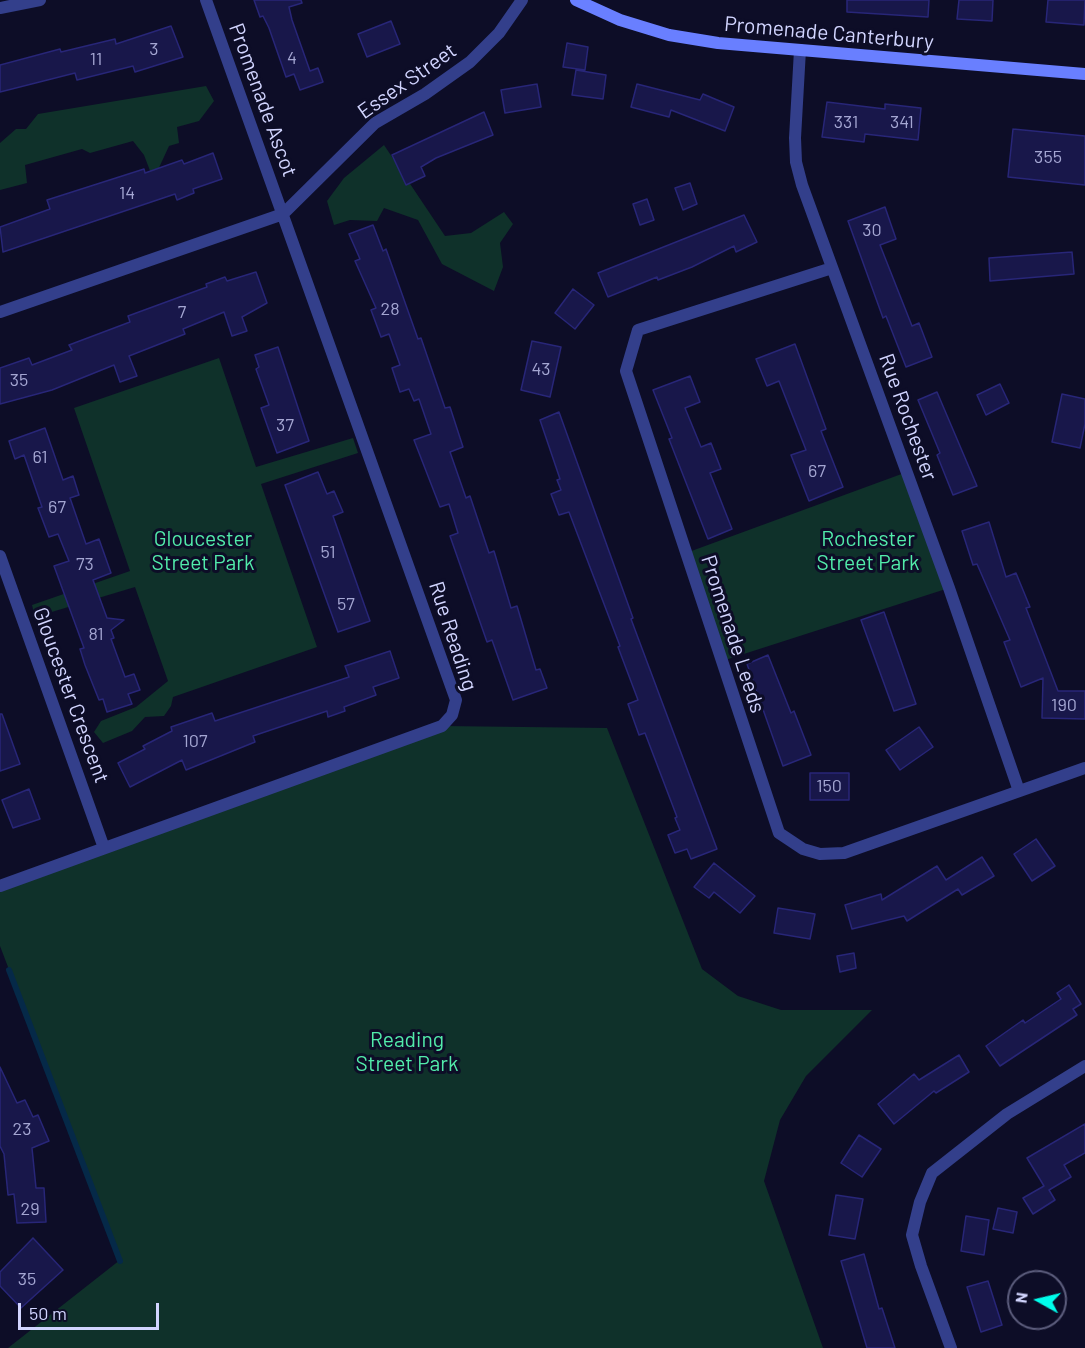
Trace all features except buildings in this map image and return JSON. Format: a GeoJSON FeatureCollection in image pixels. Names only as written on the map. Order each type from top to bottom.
{"type":"FeatureCollection","features":[{"type":"Feature","properties":{"kind":"street"},"geometry":{"type":"LineString","coordinates":[[0,8],[40,0]]}},
{"type":"Feature","properties":{"kind":"street","name":"Promenade Ascot"},"geometry":{"type":"LineString","coordinates":[[206,0],[283,214]]}},
{"type":"Feature","properties":{"kind":"street","name":"Essex Street"},"geometry":{"type":"LineString","coordinates":[[283,214],[375,123],[425,94],[470,62],[499,33],[522,0]]}},
{"type":"Feature","properties":{"kind":"street","name":"Promenade Canterbury"},"geometry":{"type":"LineString","coordinates":[[576,0],[620,20],[669,35],[718,43],[1085,74]]}},
{"type":"Feature","properties":{"kind":"street","name":"Rue Rochester"},"geometry":{"type":"LineString","coordinates":[[800,50],[796,162],[832,268],[950,588],[1019,791]]}},
{"type":"Feature","properties":{"kind":"street"},"geometry":{"type":"LineString","coordinates":[[0,312],[283,214]]}},
{"type":"Feature","properties":{"kind":"street","name":"Rue Reading"},"geometry":{"type":"LineString","coordinates":[[0,886],[442,726],[452,715],[456,700],[453,686],[283,214]]}},
{"type":"Feature","properties":{"kind":"street","name":"Promenade Leeds"},"geometry":{"type":"LineString","coordinates":[[832,268],[638,330],[626,371],[779,833],[803,849],[820,854],[844,853],[1085,768]]}},
{"type":"Feature","properties":{"kind":"street","name":"Gloucester Crescent"},"geometry":{"type":"LineString","coordinates":[[0,556],[104,848]]}},
{"type":"Feature","properties":{"kind":"street"},"geometry":{"type":"LineString","coordinates":[[951,1348],[912,1235],[920,1202],[932,1173],[1007,1114],[1085,1066]]}},
{"type":"Feature","properties":{"kind":"green space"},"geometry":{"type":"Polygon","coordinates":[[[206,86],[214,101],[199,121],[177,127],[179,143],[169,146],[157,172],[152,176],[144,155],[133,141],[90,153],[82,149],[25,165],[27,183],[0,190],[0,143],[16,129],[26,129],[38,114],[206,86]]]}},
{"type":"Feature","properties":{"kind":"green space"},"geometry":{"type":"Polygon","coordinates":[[[384,145],[445,236],[471,233],[504,212],[513,224],[500,243],[503,267],[494,291],[442,264],[418,220],[384,208],[377,221],[350,220],[334,225],[327,201],[344,178],[384,145]]]}},
{"type":"Feature","properties":{"kind":"green space","name":"Gloucester Street Park"},"geometry":{"type":"Polygon","coordinates":[[[219,358],[256,467],[353,438],[358,453],[261,484],[317,647],[173,697],[171,706],[164,716],[145,717],[132,731],[103,743],[94,732],[101,721],[136,707],[168,681],[135,587],[35,617],[32,605],[130,571],[74,408],[219,358]]]}},
{"type":"Feature","properties":{"kind":"green space","name":"Rochester Street Park"},"geometry":{"type":"Polygon","coordinates":[[[907,472],[949,588],[722,661],[686,553],[907,472]]]}},
{"type":"Feature","properties":{"kind":"green space","name":"Reading Street Park"},"geometry":{"type":"Polygon","coordinates":[[[442,726],[607,728],[702,969],[738,996],[781,1010],[872,1010],[806,1076],[780,1120],[764,1181],[823,1348],[8,1348],[120,1260],[0,946],[0,886],[442,726]]]}},
{"type":"Feature","properties":{"kind":"waterway"},"geometry":{"type":"LineString","coordinates":[[9,970],[120,1261]]}}]}
